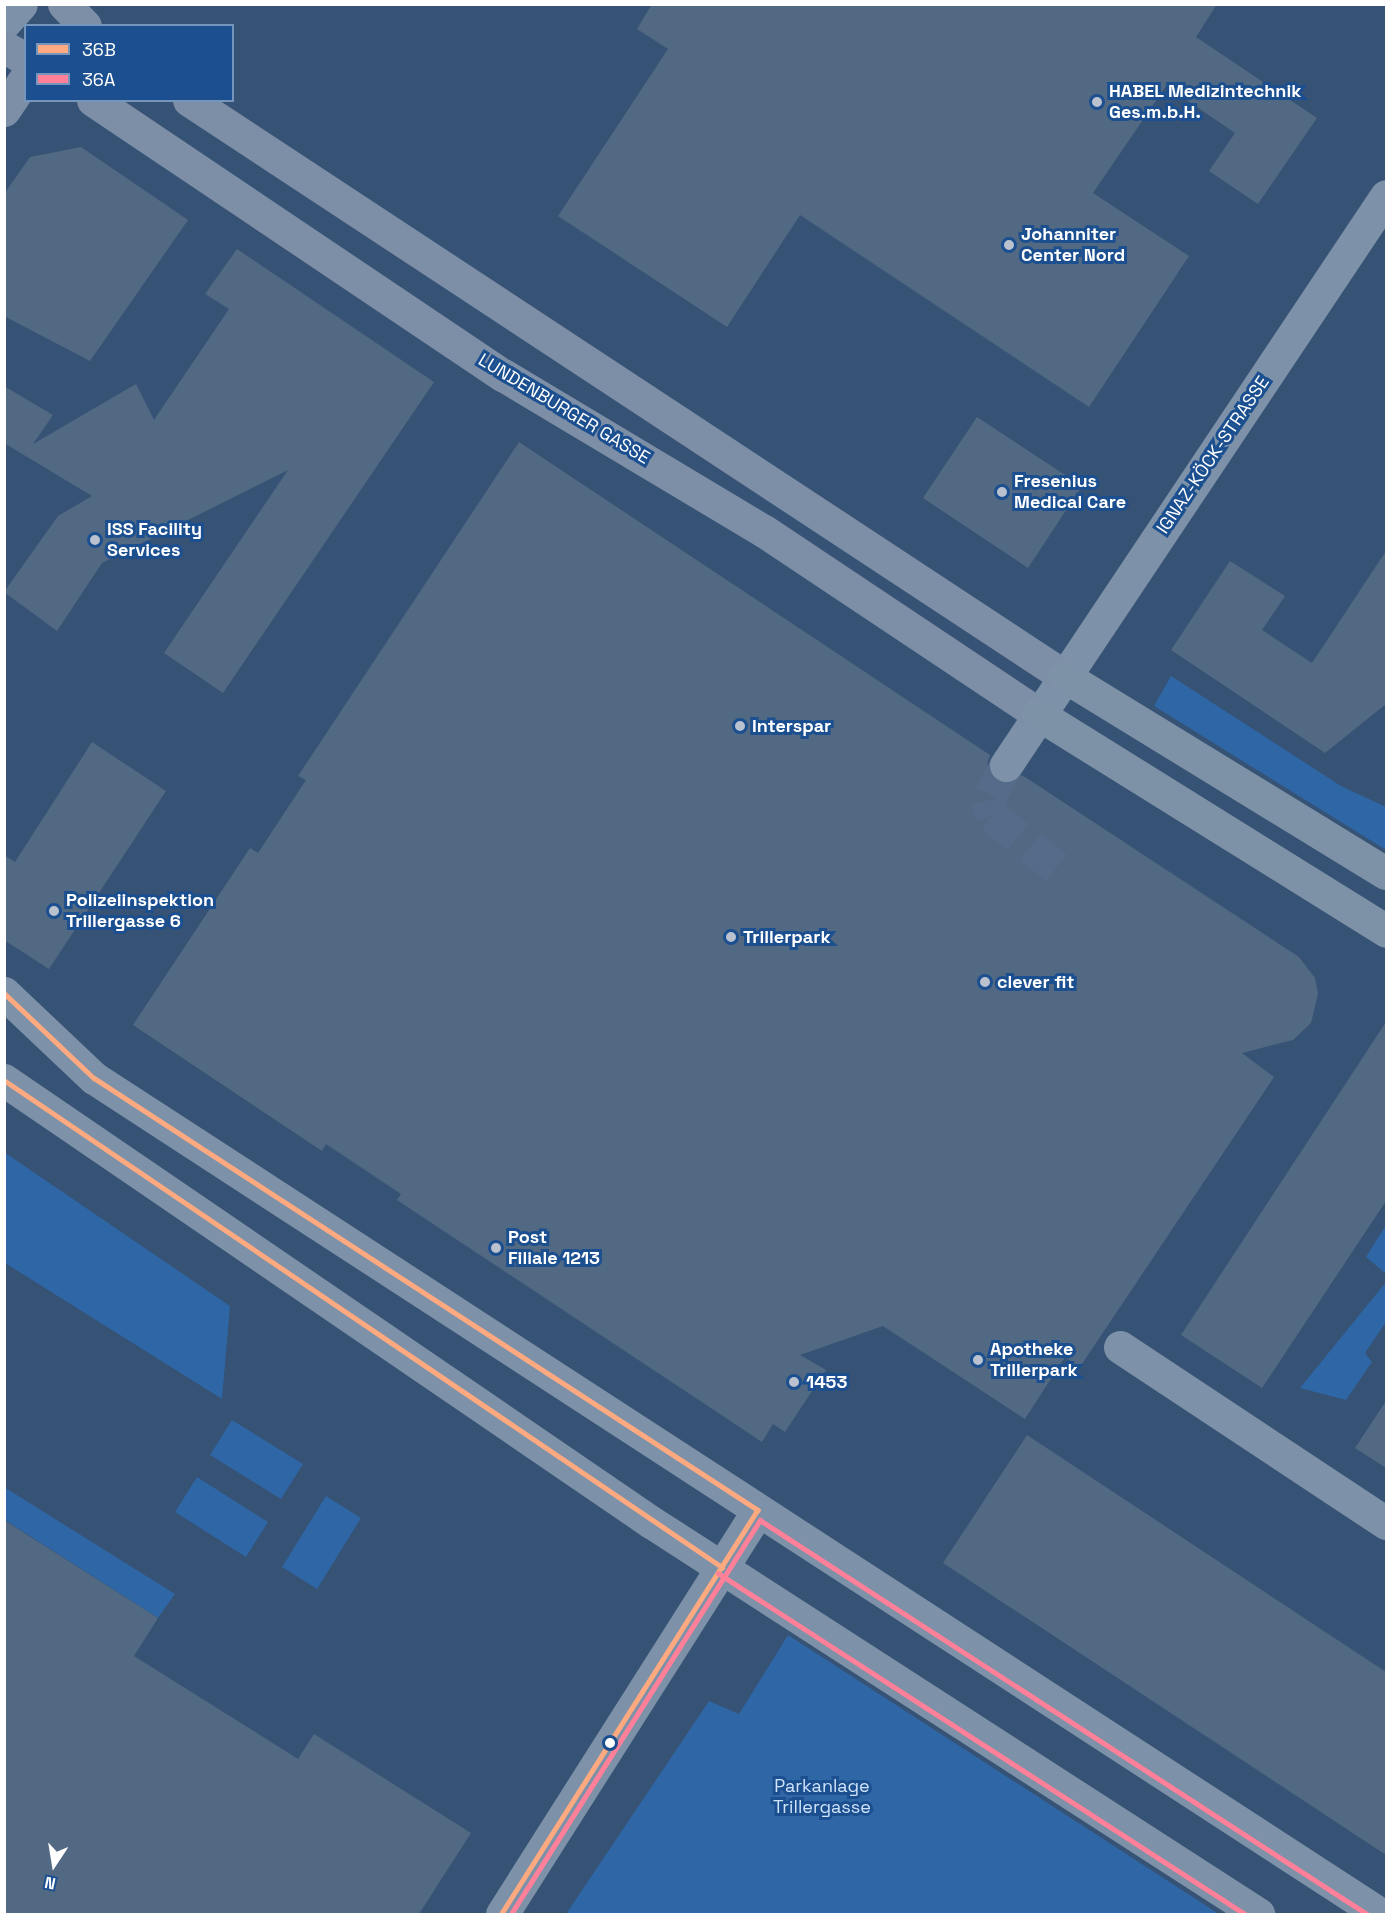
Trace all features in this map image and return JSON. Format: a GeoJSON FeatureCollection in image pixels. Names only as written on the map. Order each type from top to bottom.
{"type":"FeatureCollection","features":[{"type":"Feature","properties":{"kind":"highway"},"geometry":{"type":"LineString","coordinates":[[1064,676],[1386,873]]}},
{"type":"Feature","properties":{"kind":"highway"},"geometry":{"type":"LineString","coordinates":[[1038,714],[1386,931]]}},
{"type":"Feature","properties":{"kind":"main road"},"geometry":{"type":"LineString","coordinates":[[4,47],[24,58]]}},
{"type":"Feature","properties":{"kind":"main road"},"geometry":{"type":"LineString","coordinates":[[4,110],[24,80]]}},
{"type":"Feature","properties":{"kind":"main road","name":"LUNDENBURGER GASSE"},"geometry":{"type":"LineString","coordinates":[[96,102],[503,375],[765,531],[1038,714]]}},
{"type":"Feature","properties":{"kind":"main road"},"geometry":{"type":"LineString","coordinates":[[192,102],[1064,676]]}},
{"type":"Feature","properties":{"kind":"street"},"geometry":{"type":"LineString","coordinates":[[4,23],[21,4]]}},
{"type":"Feature","properties":{"kind":"street","name":"IGNAZ-KÖCK-STRASSE"},"geometry":{"type":"LineString","coordinates":[[1006,765],[1386,196]]}},
{"type":"Feature","properties":{"kind":"street"},"geometry":{"type":"LineString","coordinates":[[4,993],[94,1078],[1380,1914]]}},
{"type":"Feature","properties":{"kind":"street"},"geometry":{"type":"LineString","coordinates":[[4,1080],[722,1567],[1258,1914]]}},
{"type":"Feature","properties":{"kind":"street"},"geometry":{"type":"LineString","coordinates":[[1120,1347],[1386,1522]]}},
{"type":"Feature","properties":{"kind":"street"},"geometry":{"type":"LineString","coordinates":[[502,1914],[758,1510]]}},
{"type":"Feature","properties":{"kind":"green space"},"geometry":{"type":"Polygon","coordinates":[[[1171,676],[1341,786],[1386,807],[1386,850],[1154,706],[1171,676]]]}},
{"type":"Feature","properties":{"kind":"green space"},"geometry":{"type":"Polygon","coordinates":[[[4,1152],[230,1306],[222,1399],[5,1263],[4,1152]]]}},
{"type":"Feature","properties":{"kind":"green space"},"geometry":{"type":"Polygon","coordinates":[[[1386,1225],[1386,1274],[1366,1257],[1386,1225]]]}},
{"type":"Feature","properties":{"kind":"green space"},"geometry":{"type":"Polygon","coordinates":[[[1386,1282],[1386,1322],[1365,1353],[1372,1362],[1346,1400],[1300,1388],[1386,1282]]]}},
{"type":"Feature","properties":{"kind":"green space"},"geometry":{"type":"Polygon","coordinates":[[[232,1420],[303,1464],[281,1499],[210,1455],[232,1420]]]}},
{"type":"Feature","properties":{"kind":"green space"},"geometry":{"type":"Polygon","coordinates":[[[197,1477],[268,1522],[246,1557],[175,1512],[197,1477]]]}},
{"type":"Feature","properties":{"kind":"green space"},"geometry":{"type":"Polygon","coordinates":[[[4,1487],[175,1594],[158,1618],[5,1520],[4,1487]]]}},
{"type":"Feature","properties":{"kind":"green space"},"geometry":{"type":"Polygon","coordinates":[[[326,1496],[361,1518],[317,1589],[282,1567],[326,1496]]]}},
{"type":"Feature","properties":{"kind":"green space","name":"Parkanlage Trillergasse"},"geometry":{"type":"Polygon","coordinates":[[[788,1635],[1219,1914],[566,1914],[709,1701],[739,1714],[788,1635]]]}},
{"type":"Feature","properties":{"kind":"building"},"geometry":{"type":"Polygon","coordinates":[[[652,4],[1217,4],[1196,37],[1317,118],[1258,204],[1209,171],[1235,133],[1166,86],[1093,193],[1189,256],[1089,407],[800,215],[727,327],[558,216],[668,49],[637,29],[652,4]]]}},
{"type":"Feature","properties":{"kind":"building"},"geometry":{"type":"Polygon","coordinates":[[[81,147],[188,220],[90,361],[4,316],[4,194],[30,157],[81,147]]]}},
{"type":"Feature","properties":{"kind":"building"},"geometry":{"type":"Polygon","coordinates":[[[237,249],[434,382],[223,693],[164,653],[288,470],[102,563],[57,631],[4,592],[58,516],[92,496],[4,443],[4,386],[53,415],[33,444],[136,384],[154,420],[229,309],[205,294],[237,249]]]}},
{"type":"Feature","properties":{"kind":"building","name":"Fresenius Medical Care"},"geometry":{"type":"Polygon","coordinates":[[[977,417],[1082,486],[1028,568],[923,498],[977,417]]]}},
{"type":"Feature","properties":{"kind":"building","name":"Trillerpark"},"geometry":{"type":"Polygon","coordinates":[[[519,442],[990,755],[987,764],[995,780],[1005,784],[1022,775],[1299,957],[1315,978],[1318,994],[1311,1023],[1293,1040],[1242,1053],[1274,1077],[1080,1367],[1065,1357],[1025,1419],[883,1326],[800,1355],[826,1370],[785,1432],[773,1424],[762,1442],[397,1200],[401,1194],[326,1144],[322,1151],[133,1025],[250,848],[258,853],[306,780],[298,776],[519,442]]]}},
{"type":"Feature","properties":{"kind":"building"},"geometry":{"type":"Polygon","coordinates":[[[1386,551],[1386,704],[1325,753],[1171,650],[1230,561],[1285,596],[1262,630],[1312,663],[1386,551]]]}},
{"type":"Feature","properties":{"kind":"building"},"geometry":{"type":"Polygon","coordinates":[[[92,742],[166,791],[49,969],[4,940],[4,855],[15,862],[92,742]]]}},
{"type":"Feature","properties":{"kind":"building"},"geometry":{"type":"Polygon","coordinates":[[[1386,1022],[1386,1201],[1262,1388],[1181,1335],[1386,1022]]]}},
{"type":"Feature","properties":{"kind":"building"},"geometry":{"type":"Polygon","coordinates":[[[1386,1401],[1386,1468],[1355,1448],[1386,1401]]]}},
{"type":"Feature","properties":{"kind":"building"},"geometry":{"type":"Polygon","coordinates":[[[1027,1435],[1386,1672],[1386,1855],[943,1563],[1027,1435]]]}},
{"type":"Feature","properties":{"kind":"building"},"geometry":{"type":"Polygon","coordinates":[[[4,1520],[158,1618],[134,1656],[298,1759],[314,1734],[471,1833],[419,1914],[4,1914],[4,1520]]]}},
{"type":"Feature","properties":{"kind":"tunnel"},"geometry":{"type":"LineString","coordinates":[[1006,765],[988,800],[992,816],[1068,876]]}},
{"type":"Feature","properties":{"kind":"transit line","name":"36B"},"geometry":{"type":"LineString","coordinates":[[4,993],[94,1078],[758,1510],[502,1914]]}},
{"type":"Feature","properties":{"kind":"transit line","name":"36B"},"geometry":{"type":"LineString","coordinates":[[4,1080],[722,1567]]}},
{"type":"Feature","properties":{"kind":"transit line","name":"36A"},"geometry":{"type":"LineString","coordinates":[[511,1914],[760,1520],[1367,1914]]}},
{"type":"Feature","properties":{"kind":"transit line","name":"36A"},"geometry":{"type":"LineString","coordinates":[[718,1573],[1245,1914]]}},
{"type":"Feature","properties":{"kind":"place","name":"HABEL Medizintechnik Ges.m.b.H."},"geometry":{"type":"Point","coordinates":[1097,102]}},
{"type":"Feature","properties":{"kind":"place","name":"Johanniter Center Nord"},"geometry":{"type":"Point","coordinates":[1009,245]}},
{"type":"Feature","properties":{"kind":"place","name":"Fresenius Medical Care"},"geometry":{"type":"Point","coordinates":[1002,492]}},
{"type":"Feature","properties":{"kind":"place","name":"ISS Facility Services"},"geometry":{"type":"Point","coordinates":[95,540]}},
{"type":"Feature","properties":{"kind":"place","name":"Interspar"},"geometry":{"type":"Point","coordinates":[740,726]}},
{"type":"Feature","properties":{"kind":"place","name":"Polizeiinspektion Trillergasse 6"},"geometry":{"type":"Point","coordinates":[54,911]}},
{"type":"Feature","properties":{"kind":"place","name":"Trillerpark"},"geometry":{"type":"Point","coordinates":[731,937]}},
{"type":"Feature","properties":{"kind":"place","name":"clever fit"},"geometry":{"type":"Point","coordinates":[985,982]}},
{"type":"Feature","properties":{"kind":"place","name":"Post Filiale 1213"},"geometry":{"type":"Point","coordinates":[496,1248]}},
{"type":"Feature","properties":{"kind":"place","name":"Apotheke Trillerpark"},"geometry":{"type":"Point","coordinates":[978,1360]}},
{"type":"Feature","properties":{"kind":"place","name":"1453"},"geometry":{"type":"Point","coordinates":[794,1382]}}]}
